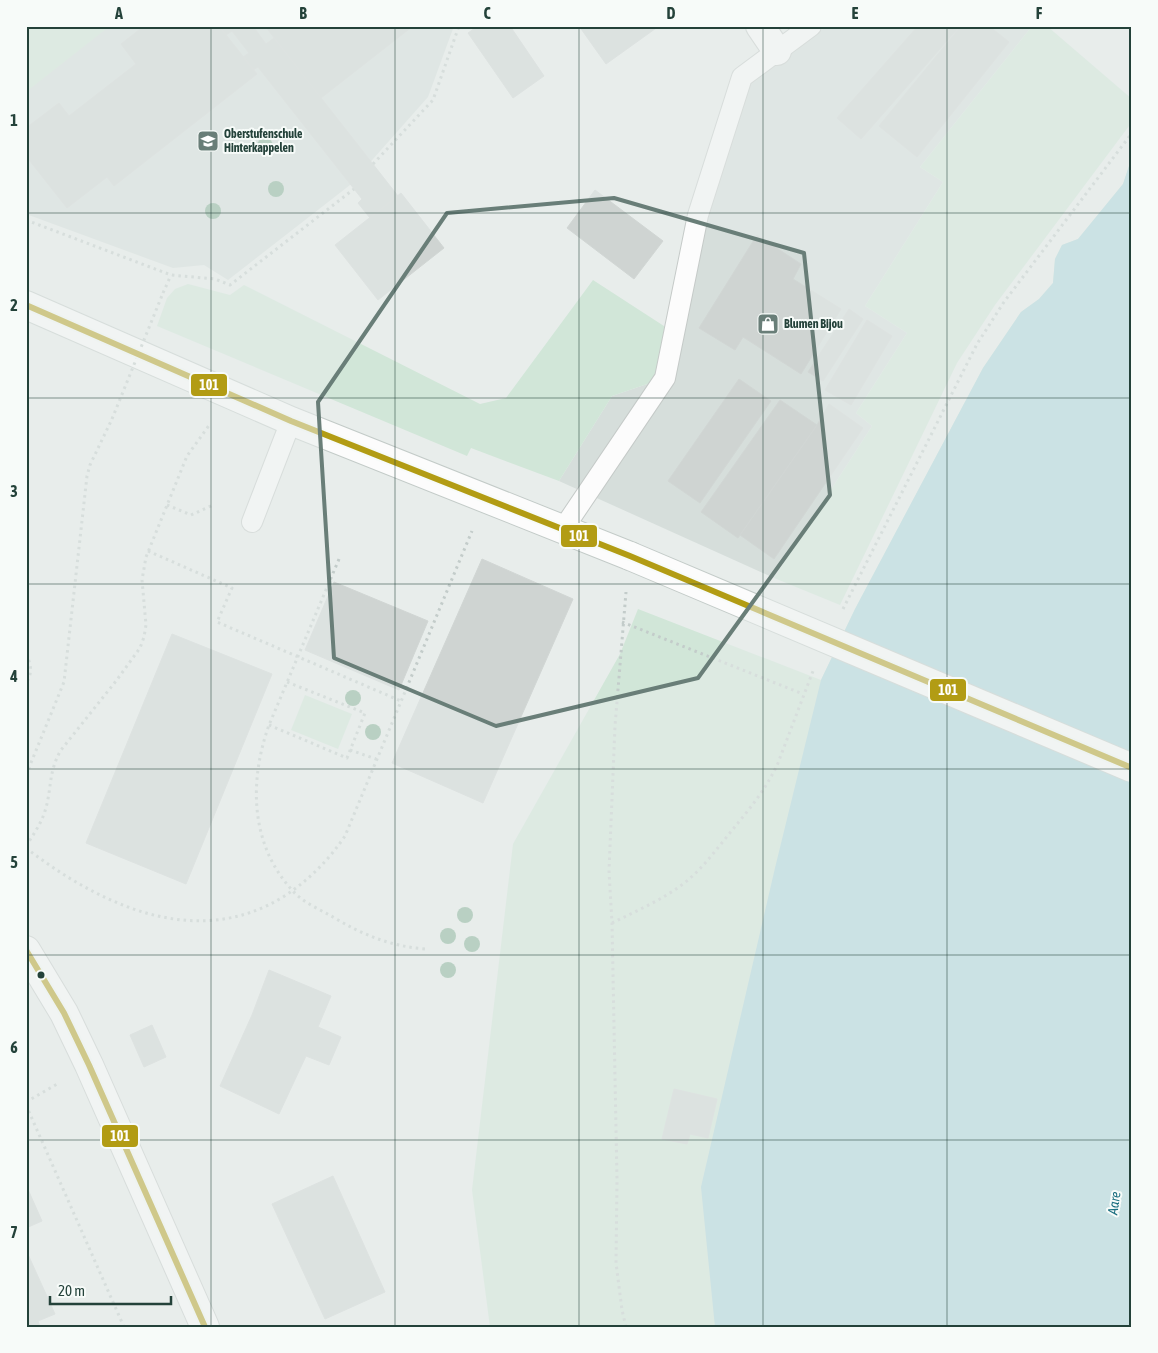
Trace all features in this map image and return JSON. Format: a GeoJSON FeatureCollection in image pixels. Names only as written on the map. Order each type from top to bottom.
{"type":"FeatureCollection","features":[{"type":"Feature","properties":{"kind":"main road"},"geometry":{"type":"LineString","coordinates":[[760,26],[777,51]]}},
{"type":"Feature","properties":{"kind":"main road"},"geometry":{"type":"LineString","coordinates":[[26,305],[291,421],[630,556],[1132,768]]}},
{"type":"Feature","properties":{"kind":"main road"},"geometry":{"type":"LineString","coordinates":[[26,950],[64,1013],[90,1065],[205,1327]]}},
{"type":"Feature","properties":{"kind":"lane"},"geometry":{"type":"LineString","coordinates":[[563,529],[665,378],[698,215],[742,77],[811,26]]}},
{"type":"Feature","properties":{"kind":"lane"},"geometry":{"type":"LineString","coordinates":[[252,522],[291,421]]}},
{"type":"Feature","properties":{"kind":"path"},"geometry":{"type":"LineString","coordinates":[[373,164],[432,100],[459,26]]}},
{"type":"Feature","properties":{"kind":"path"},"geometry":{"type":"LineString","coordinates":[[840,615],[982,337],[1004,302],[1132,133]]}},
{"type":"Feature","properties":{"kind":"path"},"geometry":{"type":"LineString","coordinates":[[26,220],[171,275],[215,279],[230,285],[354,189]]}},
{"type":"Feature","properties":{"kind":"path"},"geometry":{"type":"LineString","coordinates":[[26,775],[64,682],[86,476],[112,419],[171,275]]}},
{"type":"Feature","properties":{"kind":"path"},"geometry":{"type":"LineString","coordinates":[[231,395],[187,456],[148,552],[142,580],[146,625],[142,642],[116,681],[61,750],[54,762],[46,809],[41,822],[26,847],[75,883],[122,905],[156,916],[177,920],[196,922],[231,918],[263,908],[292,891],[324,864],[345,836],[486,498]]}},
{"type":"Feature","properties":{"kind":"path"},"geometry":{"type":"LineString","coordinates":[[167,506],[191,515],[213,506]]}},
{"type":"Feature","properties":{"kind":"path"},"geometry":{"type":"LineString","coordinates":[[148,552],[232,588],[217,622],[401,701]]}},
{"type":"Feature","properties":{"kind":"path"},"geometry":{"type":"LineString","coordinates":[[626,1327],[616,1263],[617,1180],[612,923],[608,871],[622,622],[630,556]]}},
{"type":"Feature","properties":{"kind":"path"},"geometry":{"type":"LineString","coordinates":[[339,559],[269,725],[257,766],[255,790],[262,837],[276,869],[292,891],[303,900],[374,938],[394,945],[425,949]]}},
{"type":"Feature","properties":{"kind":"path"},"geometry":{"type":"LineString","coordinates":[[437,600],[442,603]]}},
{"type":"Feature","properties":{"kind":"path"},"geometry":{"type":"LineString","coordinates":[[622,622],[803,694]]}},
{"type":"Feature","properties":{"kind":"path"},"geometry":{"type":"LineString","coordinates":[[26,654],[31,670],[26,683]]}},
{"type":"Feature","properties":{"kind":"path"},"geometry":{"type":"LineString","coordinates":[[612,923],[683,885],[700,870],[755,802],[772,777],[814,668]]}},
{"type":"Feature","properties":{"kind":"path"},"geometry":{"type":"LineString","coordinates":[[269,725],[347,758],[365,713],[288,682]]}},
{"type":"Feature","properties":{"kind":"path"},"geometry":{"type":"LineString","coordinates":[[350,750],[376,759]]}},
{"type":"Feature","properties":{"kind":"path"},"geometry":{"type":"LineString","coordinates":[[26,1105],[124,1327]]}},
{"type":"Feature","properties":{"kind":"highlighted area"},"geometry":{"type":"Polygon","coordinates":[[[614,198],[804,253],[830,495],[698,678],[496,726],[334,658],[318,402],[447,213],[614,198]]]}},
{"type":"Feature","properties":{"kind":"shaded area","name":"Oberstufenschule Hinterkappelen"},"geometry":{"type":"Polygon","coordinates":[[[26,26],[454,26],[428,97],[350,185],[228,280],[204,265],[173,268],[26,214],[26,26]]]}},
{"type":"Feature","properties":{"kind":"shaded area"},"geometry":{"type":"Polygon","coordinates":[[[827,26],[1032,26],[920,167],[943,182],[865,306],[907,333],[856,413],[872,426],[774,578],[559,481],[612,396],[656,381],[746,86],[827,26]]]}},
{"type":"Feature","properties":{"kind":"green space"},"geometry":{"type":"Polygon","coordinates":[[[26,26],[110,26],[26,92],[26,26]]]}},
{"type":"Feature","properties":{"kind":"green space"},"geometry":{"type":"Polygon","coordinates":[[[1032,26],[1047,26],[1132,99],[1132,122],[995,305],[957,363],[840,605],[774,578],[872,426],[856,413],[907,333],[865,306],[943,182],[920,167],[1032,26]]]}},
{"type":"Feature","properties":{"kind":"green space"},"geometry":{"type":"Polygon","coordinates":[[[1132,157],[1132,1327],[490,1327],[472,1190],[513,844],[620,654],[638,609],[821,680],[855,609],[983,368],[1021,312],[1039,299],[1053,283],[1055,259],[1062,245],[1078,239],[1123,184],[1132,157]]]}},
{"type":"Feature","properties":{"kind":"green space"},"geometry":{"type":"Polygon","coordinates":[[[593,280],[667,328],[656,381],[612,396],[559,481],[471,448],[467,456],[157,326],[167,298],[175,289],[188,284],[230,295],[244,285],[480,404],[506,398],[593,280]]]}},
{"type":"Feature","properties":{"kind":"green space"},"geometry":{"type":"Polygon","coordinates":[[[305,695],[352,714],[338,749],[291,730],[305,695]]]}},
{"type":"Feature","properties":{"kind":"water","name":"Aare"},"geometry":{"type":"Polygon","coordinates":[[[1132,157],[1132,1327],[715,1327],[701,1187],[821,680],[855,609],[983,368],[1021,312],[1039,299],[1053,283],[1055,259],[1062,245],[1078,239],[1123,184],[1132,157]]]}},
{"type":"Feature","properties":{"kind":"building"},"geometry":{"type":"Polygon","coordinates":[[[144,26],[219,26],[257,74],[114,186],[107,177],[67,208],[26,156],[26,128],[59,103],[69,116],[136,64],[121,44],[144,26]]]}},
{"type":"Feature","properties":{"kind":"building"},"geometry":{"type":"Polygon","coordinates":[[[219,26],[253,26],[266,44],[274,38],[398,196],[370,218],[358,203],[362,199],[258,67],[253,70],[243,57],[249,53],[232,31],[226,35],[219,26]]]}},
{"type":"Feature","properties":{"kind":"building"},"geometry":{"type":"Polygon","coordinates":[[[265,26],[413,26],[321,98],[265,26]]]}},
{"type":"Feature","properties":{"kind":"building"},"geometry":{"type":"Polygon","coordinates":[[[478,26],[510,26],[544,76],[513,98],[468,33],[478,26]]]}},
{"type":"Feature","properties":{"kind":"building"},"geometry":{"type":"Polygon","coordinates":[[[579,26],[659,26],[606,64],[579,26]]]}},
{"type":"Feature","properties":{"kind":"building"},"geometry":{"type":"Polygon","coordinates":[[[918,26],[960,26],[861,139],[837,118],[918,26]]]}},
{"type":"Feature","properties":{"kind":"building"},"geometry":{"type":"Polygon","coordinates":[[[961,26],[989,26],[1009,42],[917,157],[879,126],[961,26]]]}},
{"type":"Feature","properties":{"kind":"building"},"geometry":{"type":"Polygon","coordinates":[[[595,190],[663,241],[634,279],[567,228],[595,190]]]}},
{"type":"Feature","properties":{"kind":"building"},"geometry":{"type":"Polygon","coordinates":[[[401,193],[444,248],[378,300],[335,245],[401,193]]]}},
{"type":"Feature","properties":{"kind":"building"},"geometry":{"type":"Polygon","coordinates":[[[757,235],[801,264],[793,279],[841,309],[801,374],[743,337],[735,350],[699,328],[757,235]]]}},
{"type":"Feature","properties":{"kind":"building"},"geometry":{"type":"Polygon","coordinates":[[[849,309],[863,319],[823,381],[808,372],[849,309]]]}},
{"type":"Feature","properties":{"kind":"building"},"geometry":{"type":"Polygon","coordinates":[[[867,320],[892,336],[851,405],[825,390],[867,320]]]}},
{"type":"Feature","properties":{"kind":"building"},"geometry":{"type":"Polygon","coordinates":[[[739,379],[771,401],[700,503],[668,481],[739,379]]]}},
{"type":"Feature","properties":{"kind":"building"},"geometry":{"type":"Polygon","coordinates":[[[780,400],[817,425],[738,538],[701,512],[780,400]]]}},
{"type":"Feature","properties":{"kind":"building"},"geometry":{"type":"Polygon","coordinates":[[[829,404],[863,428],[774,559],[740,535],[817,425],[829,404]]]}},
{"type":"Feature","properties":{"kind":"building"},"geometry":{"type":"Polygon","coordinates":[[[482,559],[573,599],[483,803],[392,763],[482,559]]]}},
{"type":"Feature","properties":{"kind":"building"},"geometry":{"type":"Polygon","coordinates":[[[334,582],[428,621],[399,690],[305,650],[334,582]]]}},
{"type":"Feature","properties":{"kind":"building"},"geometry":{"type":"Polygon","coordinates":[[[172,634],[272,674],[186,884],[86,843],[172,634]]]}},
{"type":"Feature","properties":{"kind":"building"},"geometry":{"type":"Polygon","coordinates":[[[269,970],[331,996],[318,1027],[341,1037],[329,1065],[306,1056],[279,1114],[220,1086],[252,1015],[269,970]]]}},
{"type":"Feature","properties":{"kind":"building"},"geometry":{"type":"Polygon","coordinates":[[[152,1025],[166,1057],[144,1067],[130,1035],[152,1025]]]}},
{"type":"Feature","properties":{"kind":"building"},"geometry":{"type":"Polygon","coordinates":[[[674,1089],[717,1099],[708,1138],[690,1134],[687,1144],[662,1139],[674,1089]]]}},
{"type":"Feature","properties":{"kind":"building"},"geometry":{"type":"Polygon","coordinates":[[[333,1176],[385,1292],[325,1319],[272,1204],[333,1176]]]}},
{"type":"Feature","properties":{"kind":"building"},"geometry":{"type":"Polygon","coordinates":[[[26,1185],[42,1221],[26,1228],[26,1185]]]}},
{"type":"Feature","properties":{"kind":"building"},"geometry":{"type":"Polygon","coordinates":[[[26,1250],[55,1314],[38,1321],[40,1327],[26,1327],[26,1250]]]}},
{"type":"Feature","properties":{"kind":"transit line","name":"101"},"geometry":{"type":"LineString","coordinates":[[26,305],[291,421],[630,556],[1132,768]]}},
{"type":"Feature","properties":{"kind":"transit line","name":"101"},"geometry":{"type":"LineString","coordinates":[[26,950],[64,1013],[89,1065],[205,1327]]}},
{"type":"Feature","properties":{"kind":"place","name":"Oberstufenschule Hinterkappelen"},"geometry":{"type":"Point","coordinates":[208,141]}},
{"type":"Feature","properties":{"kind":"place","name":"Blumen Bijou"},"geometry":{"type":"Point","coordinates":[768,324]}}]}
